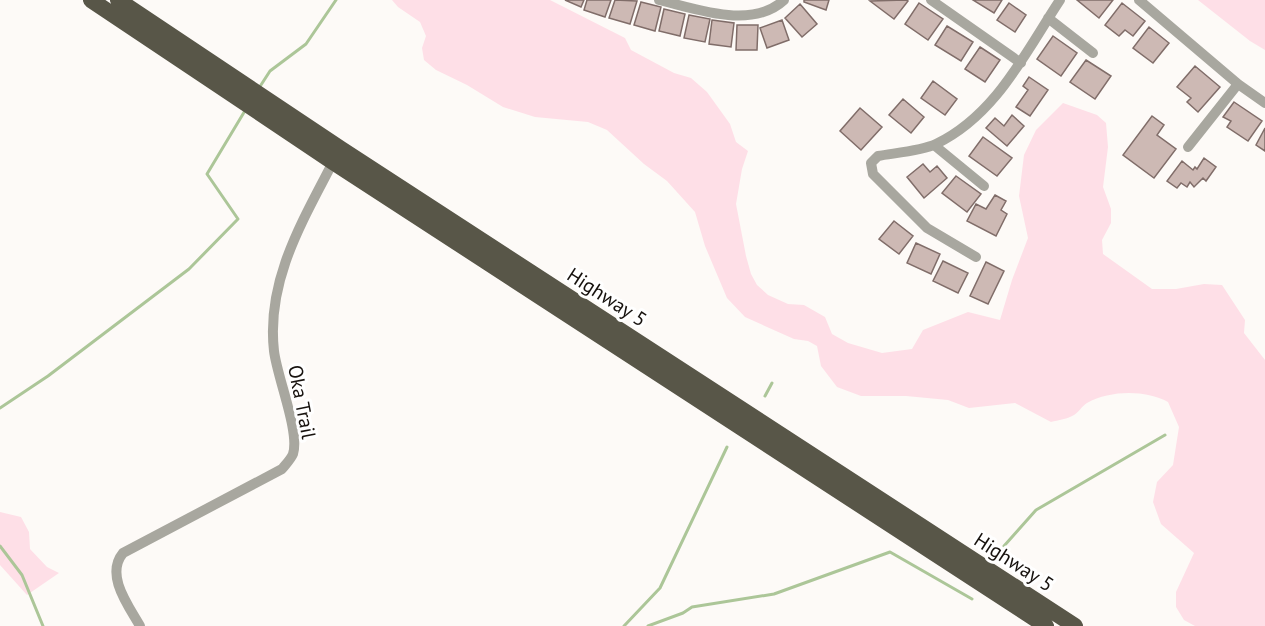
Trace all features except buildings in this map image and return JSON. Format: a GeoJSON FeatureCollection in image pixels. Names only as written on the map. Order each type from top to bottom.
{"type":"FeatureCollection","features":[{"type":"Feature","properties":{"kind":"highway","name":"Highway 5"},"geometry":{"type":"LineString","coordinates":[[91,0],[333,162],[1046,626]]}},
{"type":"Feature","properties":{"kind":"highway","name":"Highway 5"},"geometry":{"type":"LineString","coordinates":[[118,0],[351,155],[1075,626]]}},
{"type":"Feature","properties":{"kind":"street"},"geometry":{"type":"LineString","coordinates":[[659,0],[719,14],[756,15],[775,9],[784,0]]}},
{"type":"Feature","properties":{"kind":"street"},"geometry":{"type":"LineString","coordinates":[[931,0],[1021,63]]}},
{"type":"Feature","properties":{"kind":"street"},"geometry":{"type":"LineString","coordinates":[[976,257],[927,228],[873,174],[871,163],[878,156],[934,145],[967,125],[1000,91],[1021,63],[1060,0]]}},
{"type":"Feature","properties":{"kind":"street"},"geometry":{"type":"LineString","coordinates":[[1139,0],[1238,84],[1265,103]]}},
{"type":"Feature","properties":{"kind":"street"},"geometry":{"type":"LineString","coordinates":[[1048,18],[1093,53]]}},
{"type":"Feature","properties":{"kind":"street"},"geometry":{"type":"LineString","coordinates":[[1188,147],[1238,84]]}},
{"type":"Feature","properties":{"kind":"street"},"geometry":{"type":"LineString","coordinates":[[934,145],[984,186]]}},
{"type":"Feature","properties":{"kind":"street","name":"Oka Trail"},"geometry":{"type":"LineString","coordinates":[[140,626],[127,604],[116,576],[116,564],[123,553],[282,469],[293,455],[294,437],[274,351],[274,312],[280,274],[295,234],[333,162]]}},
{"type":"Feature","properties":{"kind":"shaded area"},"geometry":{"type":"Polygon","coordinates":[[[392,0],[550,0],[625,38],[631,50],[674,73],[691,78],[707,92],[730,124],[736,142],[748,151],[742,169],[736,204],[746,256],[757,285],[768,295],[788,304],[804,305],[825,317],[832,334],[848,343],[882,353],[912,349],[923,330],[968,312],[1000,320],[1028,238],[1019,196],[1024,155],[1036,130],[1063,103],[1097,115],[1106,123],[1108,147],[1103,187],[1111,209],[1111,223],[1102,240],[1103,254],[1152,289],[1176,289],[1204,284],[1222,285],[1245,320],[1244,333],[1265,360],[1265,626],[1195,626],[1184,620],[1176,607],[1176,592],[1194,553],[1161,524],[1153,502],[1157,482],[1173,465],[1179,427],[1168,402],[1149,395],[1117,394],[1096,399],[1085,404],[1076,414],[1051,422],[1015,403],[969,408],[948,400],[906,396],[861,396],[837,387],[821,366],[817,346],[808,341],[794,339],[745,317],[727,298],[705,246],[695,212],[667,181],[644,164],[607,130],[588,122],[535,117],[503,107],[467,85],[436,70],[424,60],[422,48],[426,36],[420,22],[392,0]]]}},
{"type":"Feature","properties":{"kind":"shaded area"},"geometry":{"type":"Polygon","coordinates":[[[1198,0],[1265,0],[1265,50],[1250,41],[1198,0]]]}},
{"type":"Feature","properties":{"kind":"shaded area"},"geometry":{"type":"Polygon","coordinates":[[[0,512],[21,517],[29,532],[30,549],[47,567],[59,573],[27,595],[0,565],[0,512]]]}},
{"type":"Feature","properties":{"kind":"waterway"},"geometry":{"type":"LineString","coordinates":[[259,88],[270,71],[306,44],[336,0]]}},
{"type":"Feature","properties":{"kind":"waterway"},"geometry":{"type":"LineString","coordinates":[[0,408],[48,376],[189,269],[238,219],[207,174],[246,109]]}},
{"type":"Feature","properties":{"kind":"waterway"},"geometry":{"type":"LineString","coordinates":[[765,396],[772,383]]}},
{"type":"Feature","properties":{"kind":"waterway"},"geometry":{"type":"LineString","coordinates":[[1004,546],[1036,510],[1165,435]]}},
{"type":"Feature","properties":{"kind":"waterway"},"geometry":{"type":"LineString","coordinates":[[624,626],[660,588],[727,447]]}},
{"type":"Feature","properties":{"kind":"waterway"},"geometry":{"type":"LineString","coordinates":[[0,546],[22,575],[43,626]]}},
{"type":"Feature","properties":{"kind":"waterway"},"geometry":{"type":"LineString","coordinates":[[648,626],[683,613],[692,607],[774,594],[890,552],[972,599]]}}]}
